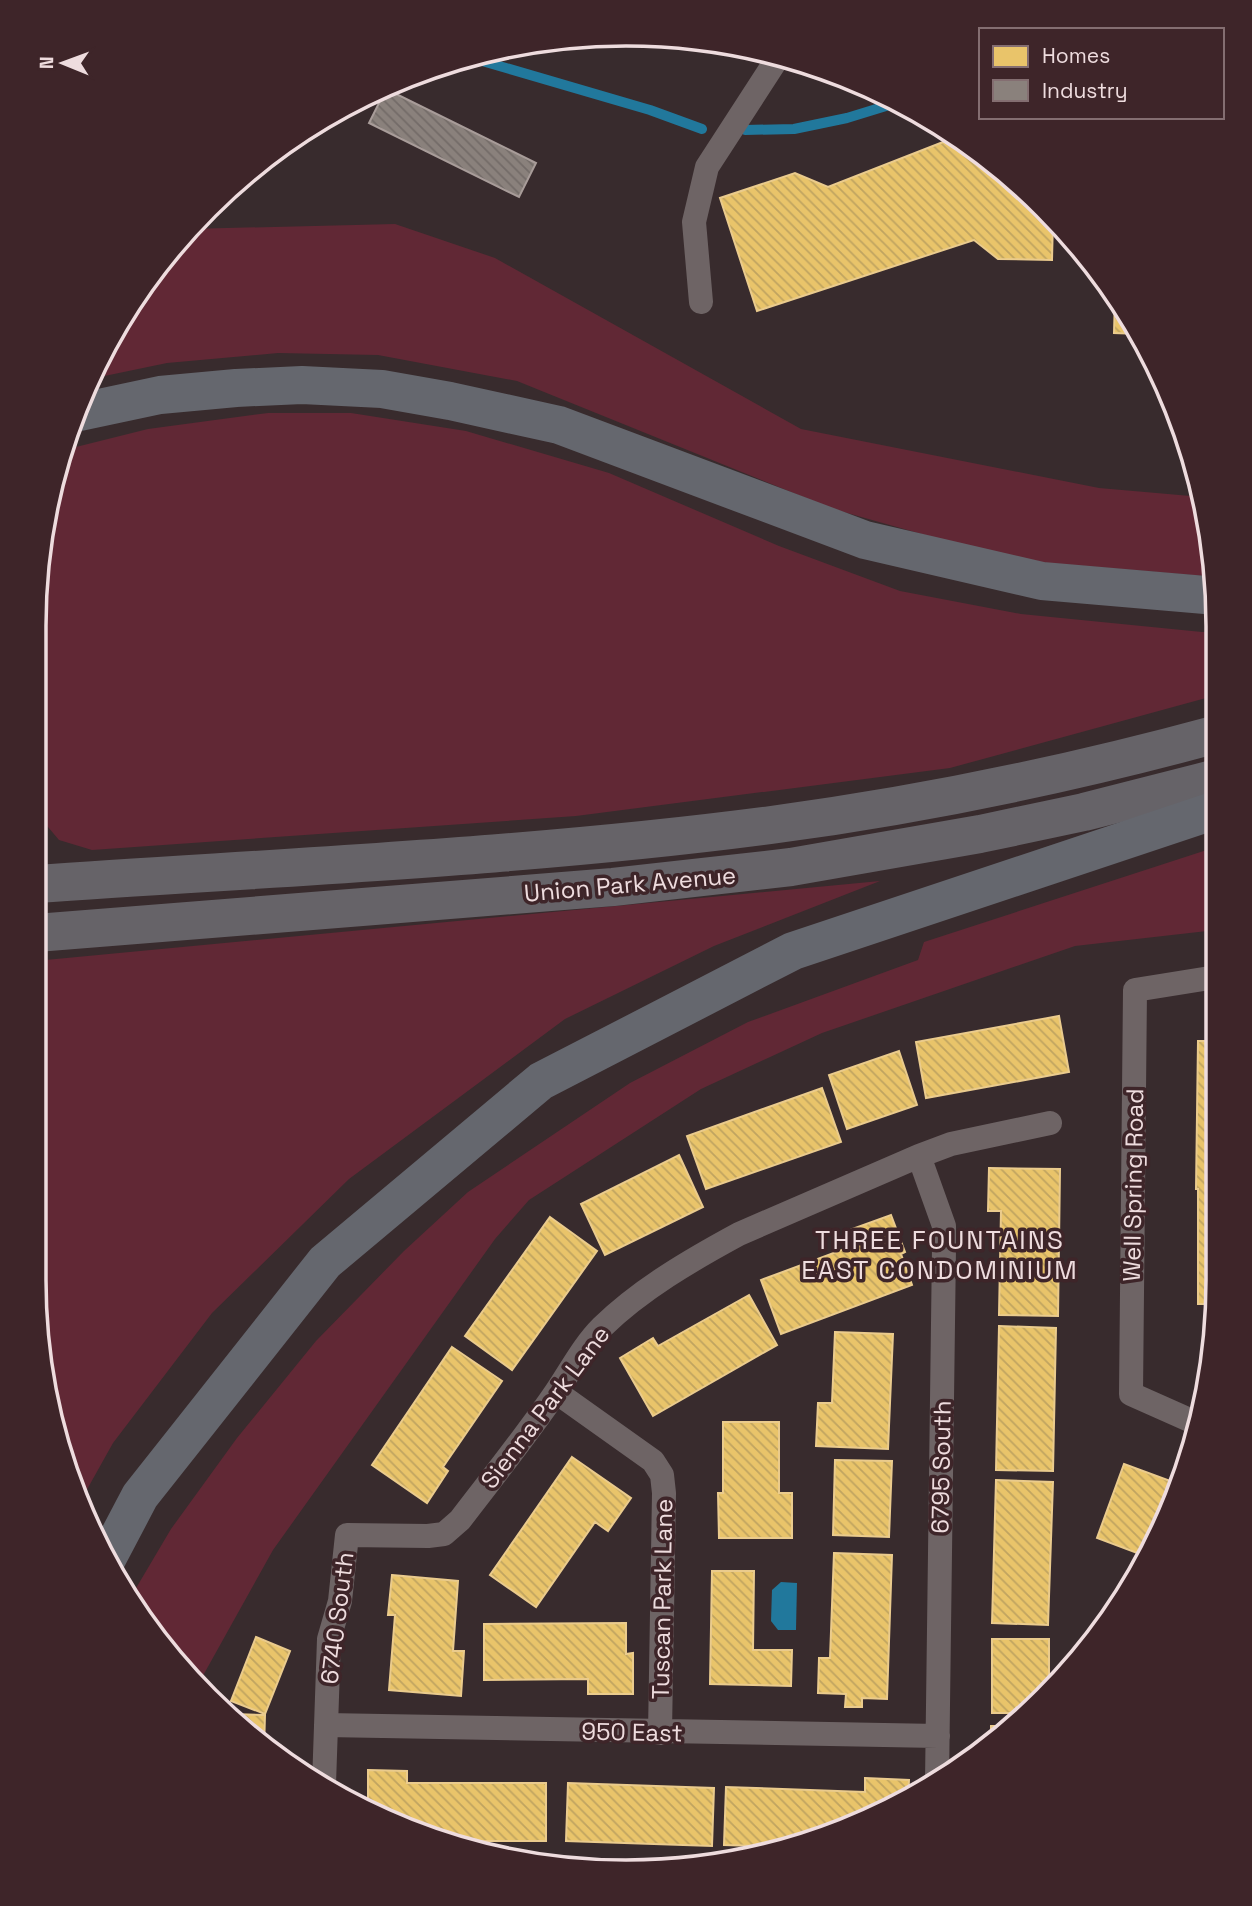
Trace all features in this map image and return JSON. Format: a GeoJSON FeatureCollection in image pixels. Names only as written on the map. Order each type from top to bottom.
{"type":"FeatureCollection","features":[{"type":"Feature","properties":{"kind":"highway"},"geometry":{"type":"LineString","coordinates":[[87,410],[160,395],[236,388],[302,385],[382,389],[559,425],[865,540],[1042,581],[1205,595]]}},
{"type":"Feature","properties":{"kind":"highway"},"geometry":{"type":"LineString","coordinates":[[112,1550],[140,1496],[325,1262],[541,1081],[793,951],[1206,813]]}},
{"type":"Feature","properties":{"kind":"main road","name":"Union Park Avenue"},"geometry":{"type":"LineString","coordinates":[[46,883],[473,854],[671,837],[770,825],[964,793],[1063,773],[1206,736]]}},
{"type":"Feature","properties":{"kind":"main road","name":"Union Park Avenue"},"geometry":{"type":"LineString","coordinates":[[46,932],[728,876],[871,855],[980,834],[1084,812],[1206,781]]}},
{"type":"Feature","properties":{"kind":"street"},"geometry":{"type":"LineString","coordinates":[[701,302],[694,222],[707,167],[774,64]]}},
{"type":"Feature","properties":{"kind":"street","name":"Well Spring Road"},"geometry":{"type":"LineString","coordinates":[[1189,1420],[1131,1394],[1135,990],[1206,979]]}},
{"type":"Feature","properties":{"kind":"street","name":"Sienna Park Lane"},"geometry":{"type":"LineString","coordinates":[[347,1535],[444,1534],[460,1520],[601,1328],[635,1298],[739,1234],[951,1144],[1050,1122]]}},
{"type":"Feature","properties":{"kind":"street","name":"6795 South"},"geometry":{"type":"LineString","coordinates":[[919,1156],[944,1226],[937,1770]]}},
{"type":"Feature","properties":{"kind":"street","name":"Tuscan Park Lane"},"geometry":{"type":"LineString","coordinates":[[556,1392],[653,1461],[662,1475],[664,1493],[660,1733]]}},
{"type":"Feature","properties":{"kind":"street","name":"6740 South"},"geometry":{"type":"LineString","coordinates":[[324,1776],[329,1639],[340,1601],[347,1535]]}},
{"type":"Feature","properties":{"kind":"street","name":"950 East"},"geometry":{"type":"LineString","coordinates":[[326,1725],[938,1736]]}},
{"type":"Feature","properties":{"kind":"shaded area"},"geometry":{"type":"Polygon","coordinates":[[[395,224],[495,258],[801,429],[1099,488],[1191,496],[1204,576],[1014,560],[833,509],[517,381],[378,355],[278,353],[167,363],[102,377],[143,303],[204,229],[395,224]]]}},
{"type":"Feature","properties":{"kind":"shaded area"},"geometry":{"type":"Polygon","coordinates":[[[268,413],[351,413],[466,431],[609,473],[779,546],[900,591],[1021,614],[1206,632],[1206,698],[950,768],[576,816],[92,850],[59,840],[46,825],[46,626],[50,550],[73,448],[148,429],[268,413]]]}},
{"type":"Feature","properties":{"kind":"shaded area"},"geometry":{"type":"Polygon","coordinates":[[[1206,850],[1206,931],[1075,946],[822,1033],[701,1089],[529,1200],[495,1239],[273,1550],[203,1676],[165,1633],[135,1590],[171,1529],[237,1438],[316,1341],[404,1251],[468,1192],[630,1083],[748,1022],[918,960],[924,942],[1206,850]]]}},
{"type":"Feature","properties":{"kind":"shaded area"},"geometry":{"type":"Polygon","coordinates":[[[880,881],[714,946],[565,1019],[349,1179],[212,1313],[113,1443],[86,1492],[65,1430],[50,1356],[47,1318],[46,960],[880,881]]]}},
{"type":"Feature","properties":{"kind":"water"},"geometry":{"type":"Polygon","coordinates":[[[781,1582],[797,1583],[796,1630],[778,1630],[771,1621],[772,1590],[781,1582]]]}},
{"type":"Feature","properties":{"kind":"building: Homes"},"geometry":{"type":"Polygon","coordinates":[[[946,141],[1009,190],[1053,233],[1052,260],[998,259],[974,240],[757,311],[720,198],[795,173],[828,187],[946,141]]]}},
{"type":"Feature","properties":{"kind":"building: Homes"},"geometry":{"type":"Polygon","coordinates":[[[1115,312],[1128,334],[1114,333],[1115,312]]]}},
{"type":"Feature","properties":{"kind":"building: Homes"},"geometry":{"type":"Polygon","coordinates":[[[1059,1016],[1069,1072],[926,1098],[916,1042],[1059,1016]]]}},
{"type":"Feature","properties":{"kind":"building: Homes"},"geometry":{"type":"Polygon","coordinates":[[[1198,1041],[1206,1041],[1205,1304],[1198,1304],[1198,1041]]]}},
{"type":"Feature","properties":{"kind":"building: Homes"},"geometry":{"type":"Polygon","coordinates":[[[899,1051],[917,1105],[847,1129],[829,1075],[899,1051]]]}},
{"type":"Feature","properties":{"kind":"building: Homes"},"geometry":{"type":"Polygon","coordinates":[[[822,1088],[841,1142],[706,1189],[687,1136],[822,1088]]]}},
{"type":"Feature","properties":{"kind":"building: Homes"},"geometry":{"type":"Polygon","coordinates":[[[679,1155],[703,1207],[605,1255],[581,1204],[679,1155]]]}},
{"type":"Feature","properties":{"kind":"building: Homes"},"geometry":{"type":"Polygon","coordinates":[[[989,1168],[1060,1169],[1058,1316],[999,1315],[1001,1211],[988,1211],[989,1168]]]}},
{"type":"Feature","properties":{"kind":"building: Homes"},"geometry":{"type":"Polygon","coordinates":[[[891,1215],[905,1252],[901,1254],[912,1285],[781,1334],[761,1280],[858,1244],[852,1229],[891,1215]]]}},
{"type":"Feature","properties":{"kind":"building: Homes"},"geometry":{"type":"Polygon","coordinates":[[[550,1217],[597,1251],[512,1370],[465,1336],[550,1217]]]}},
{"type":"Feature","properties":{"kind":"building: Homes"},"geometry":{"type":"Polygon","coordinates":[[[749,1295],[777,1345],[653,1416],[620,1358],[653,1338],[658,1346],[749,1295]]]}},
{"type":"Feature","properties":{"kind":"building: Homes"},"geometry":{"type":"Polygon","coordinates":[[[999,1326],[1056,1328],[1053,1471],[996,1470],[999,1326]]]}},
{"type":"Feature","properties":{"kind":"building: Homes"},"geometry":{"type":"Polygon","coordinates":[[[835,1332],[893,1334],[888,1449],[816,1446],[818,1403],[832,1403],[835,1332]]]}},
{"type":"Feature","properties":{"kind":"building: Homes"},"geometry":{"type":"Polygon","coordinates":[[[452,1347],[502,1381],[443,1467],[448,1471],[427,1503],[372,1465],[452,1347]]]}},
{"type":"Feature","properties":{"kind":"building: Homes"},"geometry":{"type":"Polygon","coordinates":[[[723,1422],[779,1422],[779,1493],[792,1493],[792,1538],[719,1538],[718,1493],[723,1493],[723,1422]]]}},
{"type":"Feature","properties":{"kind":"building: Homes"},"geometry":{"type":"Polygon","coordinates":[[[572,1457],[631,1498],[608,1531],[595,1522],[536,1607],[490,1575],[572,1457]]]}},
{"type":"Feature","properties":{"kind":"building: Homes"},"geometry":{"type":"Polygon","coordinates":[[[835,1460],[892,1461],[889,1537],[833,1535],[835,1460]]]}},
{"type":"Feature","properties":{"kind":"building: Homes"},"geometry":{"type":"Polygon","coordinates":[[[1124,1464],[1170,1481],[1138,1553],[1097,1538],[1124,1464]]]}},
{"type":"Feature","properties":{"kind":"building: Homes"},"geometry":{"type":"Polygon","coordinates":[[[996,1480],[1053,1482],[1048,1625],[992,1623],[996,1480]]]}},
{"type":"Feature","properties":{"kind":"building: Homes"},"geometry":{"type":"Polygon","coordinates":[[[834,1553],[892,1555],[887,1699],[862,1698],[862,1707],[845,1707],[846,1694],[818,1693],[819,1658],[830,1658],[834,1553]]]}},
{"type":"Feature","properties":{"kind":"building: Homes"},"geometry":{"type":"Polygon","coordinates":[[[712,1571],[754,1571],[753,1650],[792,1650],[791,1686],[710,1684],[712,1571]]]}},
{"type":"Feature","properties":{"kind":"building: Homes"},"geometry":{"type":"Polygon","coordinates":[[[392,1575],[458,1581],[453,1651],[464,1651],[461,1696],[389,1690],[395,1615],[388,1615],[392,1575]]]}},
{"type":"Feature","properties":{"kind":"building: Homes"},"geometry":{"type":"Polygon","coordinates":[[[626,1623],[626,1654],[633,1653],[633,1694],[588,1694],[588,1679],[484,1680],[484,1624],[626,1623]]]}},
{"type":"Feature","properties":{"kind":"building: Homes"},"geometry":{"type":"Polygon","coordinates":[[[256,1637],[290,1651],[265,1714],[231,1701],[256,1637]]]}},
{"type":"Feature","properties":{"kind":"building: Homes"},"geometry":{"type":"Polygon","coordinates":[[[992,1639],[1049,1639],[1049,1676],[1012,1713],[992,1713],[992,1639]]]}},
{"type":"Feature","properties":{"kind":"building: Homes"},"geometry":{"type":"Polygon","coordinates":[[[241,1714],[265,1715],[264,1734],[241,1714]]]}},
{"type":"Feature","properties":{"kind":"building: Homes"},"geometry":{"type":"Polygon","coordinates":[[[368,1770],[407,1771],[407,1783],[546,1783],[546,1841],[476,1841],[439,1830],[368,1800],[368,1770]]]}},
{"type":"Feature","properties":{"kind":"building: Homes"},"geometry":{"type":"Polygon","coordinates":[[[865,1778],[909,1780],[909,1787],[883,1801],[813,1830],[754,1846],[724,1845],[726,1787],[865,1792],[865,1778]]]}},
{"type":"Feature","properties":{"kind":"building: Homes"},"geometry":{"type":"Polygon","coordinates":[[[568,1783],[714,1788],[712,1846],[566,1841],[568,1783]]]}},
{"type":"Feature","properties":{"kind":"building: Industry"},"geometry":{"type":"Polygon","coordinates":[[[395,94],[536,163],[519,197],[369,123],[380,100],[395,94]]]}},
{"type":"Feature","properties":{"kind":"waterway"},"geometry":{"type":"LineString","coordinates":[[487,63],[650,110],[702,129]]}},
{"type":"Feature","properties":{"kind":"waterway"},"geometry":{"type":"LineString","coordinates":[[745,130],[794,129],[847,118],[885,106]]}},
{"type":"Feature","properties":{"kind":"district","name":"THREE FOUNTAINS EAST CONDOMINIUM"},"geometry":{"type":"Point","coordinates":[940,1255]}}]}
